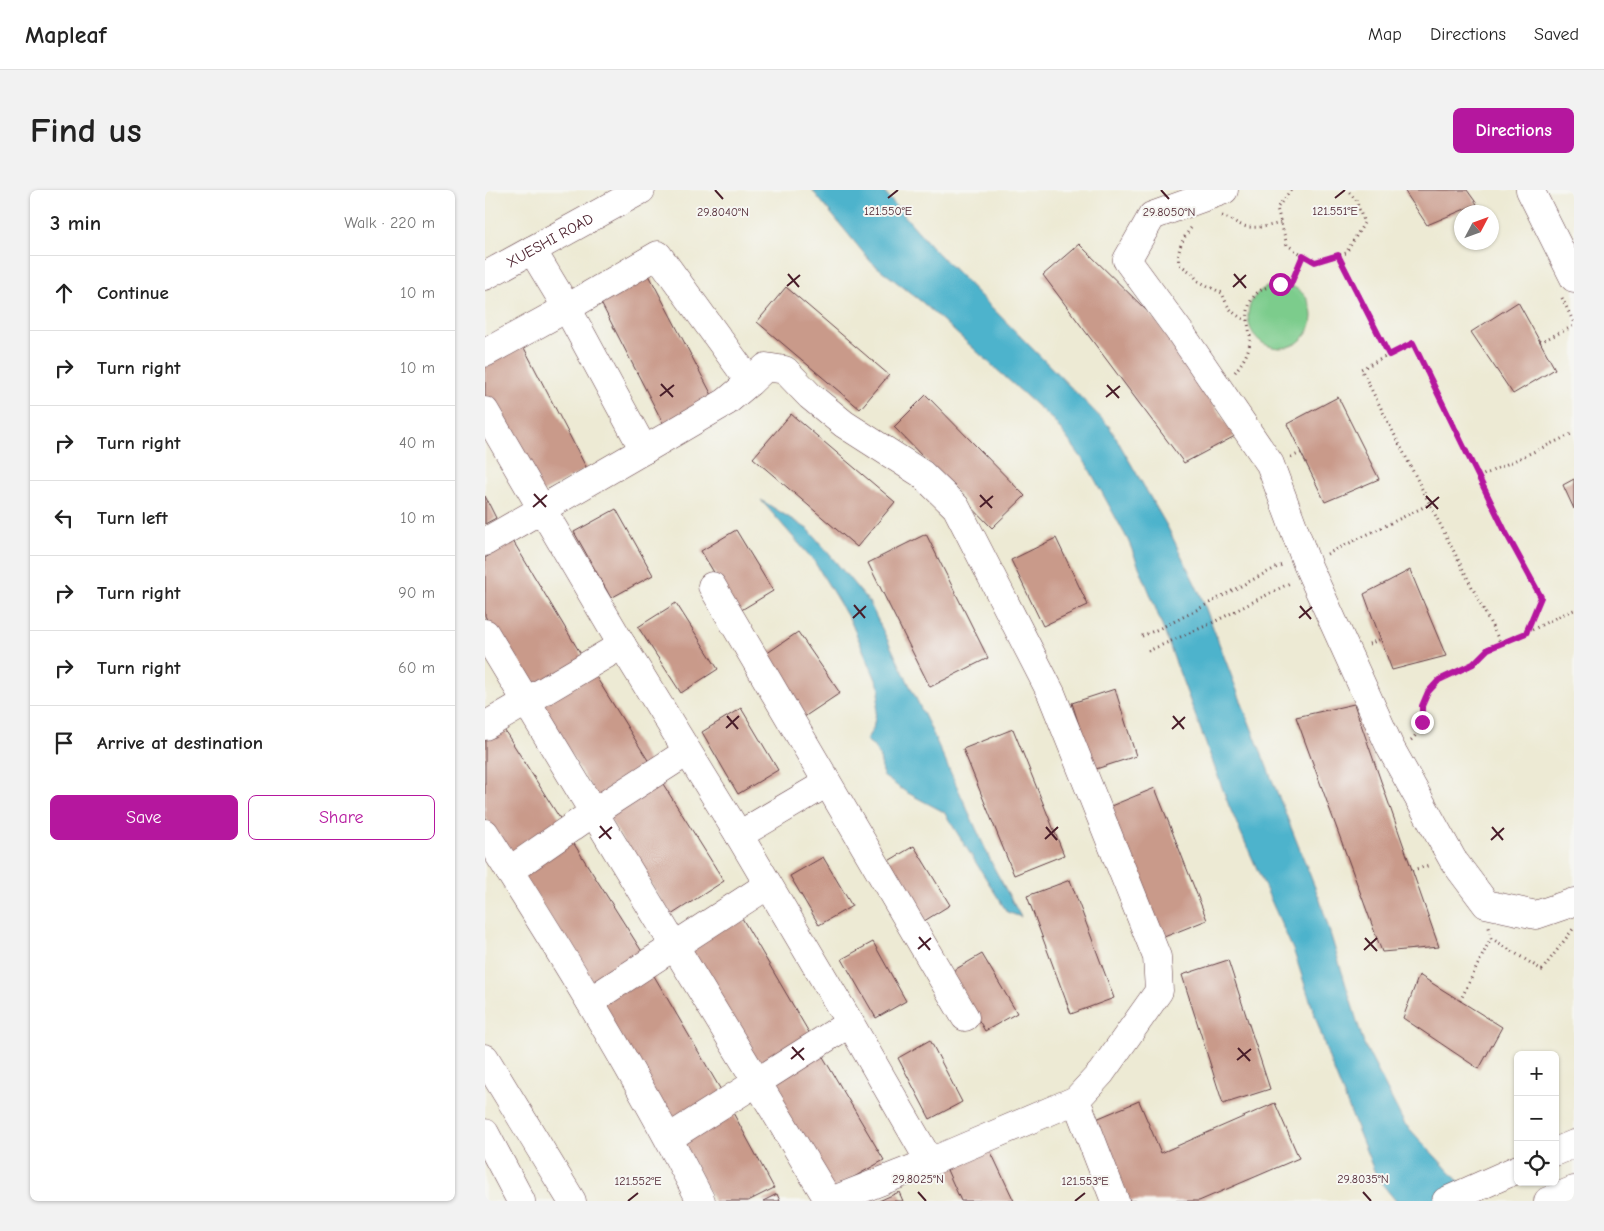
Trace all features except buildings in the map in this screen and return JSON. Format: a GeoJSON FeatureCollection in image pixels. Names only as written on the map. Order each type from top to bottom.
{"type":"FeatureCollection","features":[{"type":"Feature","properties":{"kind":"street","name":"XUESHI ROAD"},"geometry":{"type":"LineString","coordinates":[[485,276],[641,190]]}},
{"type":"Feature","properties":{"kind":"street"},"geometry":{"type":"LineString","coordinates":[[1530,190],[1574,278]]}},
{"type":"Feature","properties":{"kind":"street"},"geometry":{"type":"LineString","coordinates":[[1222,203],[1152,216],[1127,260],[1174,323],[1269,464],[1307,564],[1393,753],[1453,860],[1486,904],[1536,914],[1574,902]]}},
{"type":"Feature","properties":{"kind":"street"},"geometry":{"type":"LineString","coordinates":[[532,250],[567,308],[643,450]]}},
{"type":"Feature","properties":{"kind":"street"},"geometry":{"type":"LineString","coordinates":[[485,353],[658,255],[749,382]]}},
{"type":"Feature","properties":{"kind":"street"},"geometry":{"type":"LineString","coordinates":[[485,542],[726,402],[766,367],[785,370],[810,396],[844,424],[922,474],[956,507],[1051,694],[1157,958],[1159,991],[1101,1073],[1076,1100],[930,1162],[830,1201],[485,633]]}},
{"type":"Feature","properties":{"kind":"street"},"geometry":{"type":"LineString","coordinates":[[485,411],[622,645],[739,836],[850,1023],[930,1162]]}},
{"type":"Feature","properties":{"kind":"street"},"geometry":{"type":"LineString","coordinates":[[712,586],[965,1017]]}},
{"type":"Feature","properties":{"kind":"street"},"geometry":{"type":"LineString","coordinates":[[485,726],[622,645]]}},
{"type":"Feature","properties":{"kind":"street"},"geometry":{"type":"LineString","coordinates":[[509,871],[594,812],[687,752]]}},
{"type":"Feature","properties":{"kind":"street"},"geometry":{"type":"LineString","coordinates":[[739,836],[827,783]]}},
{"type":"Feature","properties":{"kind":"street"},"geometry":{"type":"LineString","coordinates":[[485,833],[590,1001],[669,1138],[701,1201]]}},
{"type":"Feature","properties":{"kind":"street"},"geometry":{"type":"LineString","coordinates":[[590,1001],[768,885]]}},
{"type":"Feature","properties":{"kind":"street"},"geometry":{"type":"LineString","coordinates":[[669,1138],[850,1023]]}},
{"type":"Feature","properties":{"kind":"street"},"geometry":{"type":"LineString","coordinates":[[485,1058],[572,1201]]}},
{"type":"Feature","properties":{"kind":"street"},"geometry":{"type":"LineString","coordinates":[[1076,1100],[1115,1201]]}},
{"type":"Feature","properties":{"kind":"street"},"geometry":{"type":"LineString","coordinates":[[485,1133],[521,1201]]}},
{"type":"Feature","properties":{"kind":"street"},"geometry":{"type":"LineString","coordinates":[[1559,1150],[1574,1144]]}},
{"type":"Feature","properties":{"kind":"street"},"geometry":{"type":"LineString","coordinates":[[1446,1201],[1514,1171]]}},
{"type":"Feature","properties":{"kind":"street"},"geometry":{"type":"LineString","coordinates":[[1548,1201],[1574,1190]]}},
{"type":"Feature","properties":{"kind":"path"},"geometry":{"type":"LineString","coordinates":[[1291,190],[1277,208],[1287,245],[1315,262],[1346,252],[1364,223],[1356,200],[1347,190]]}},
{"type":"Feature","properties":{"kind":"path"},"geometry":{"type":"LineString","coordinates":[[1222,203],[1229,218],[1243,226],[1257,227],[1281,224]]}},
{"type":"Feature","properties":{"kind":"path"},"geometry":{"type":"LineString","coordinates":[[1196,222],[1184,237],[1178,253],[1179,264],[1192,273],[1198,281],[1222,293],[1226,304],[1234,314],[1247,321]]}},
{"type":"Feature","properties":{"kind":"path"},"geometry":{"type":"LineString","coordinates":[[1217,386],[1233,374],[1244,360],[1251,340],[1247,321],[1252,299],[1269,286],[1280,284],[1290,286],[1303,255]]}},
{"type":"Feature","properties":{"kind":"path"},"geometry":{"type":"LineString","coordinates":[[1338,255],[1389,355]]}},
{"type":"Feature","properties":{"kind":"path"},"geometry":{"type":"LineString","coordinates":[[1540,342],[1574,326]]}},
{"type":"Feature","properties":{"kind":"path"},"geometry":{"type":"LineString","coordinates":[[1501,644],[1361,369],[1413,343],[1506,533],[1541,597],[1526,633]]}},
{"type":"Feature","properties":{"kind":"path"},"geometry":{"type":"LineString","coordinates":[[1479,477],[1574,434]]}},
{"type":"Feature","properties":{"kind":"path"},"geometry":{"type":"LineString","coordinates":[[1147,652],[1210,624],[1307,564],[1430,504]]}},
{"type":"Feature","properties":{"kind":"path"},"geometry":{"type":"LineString","coordinates":[[1142,636],[1203,607],[1255,578],[1307,564]]}},
{"type":"Feature","properties":{"kind":"path"},"geometry":{"type":"LineString","coordinates":[[1393,753],[1415,736],[1422,722],[1422,706],[1428,692],[1439,680],[1473,664],[1488,649],[1526,633],[1561,614],[1574,610]]}},
{"type":"Feature","properties":{"kind":"path"},"geometry":{"type":"LineString","coordinates":[[1460,1001],[1491,938],[1486,904]]}},
{"type":"Feature","properties":{"kind":"path"},"geometry":{"type":"LineString","coordinates":[[1491,938],[1542,970],[1573,929]]}},
{"type":"Feature","properties":{"kind":"green space"},"geometry":{"type":"Polygon","coordinates":[[[1280,284],[1292,286],[1303,293],[1310,304],[1312,316],[1310,328],[1303,339],[1292,346],[1280,348],[1268,346],[1257,339],[1250,328],[1248,316],[1250,304],[1257,293],[1268,286],[1280,284]]]}},
{"type":"Feature","properties":{"kind":"water"},"geometry":{"type":"Polygon","coordinates":[[[812,190],[882,190],[931,246],[1109,426],[1167,526],[1201,596],[1320,900],[1364,1044],[1404,1123],[1477,1201],[1396,1201],[1377,1178],[1330,1061],[1294,952],[1229,806],[1151,596],[1128,540],[1087,465],[1054,421],[922,302],[871,262],[812,190]]]}},
{"type":"Feature","properties":{"kind":"water"},"geometry":{"type":"Polygon","coordinates":[[[761,500],[809,530],[869,602],[929,725],[994,868],[1021,917],[1007,912],[944,812],[906,792],[883,776],[879,756],[866,740],[873,729],[880,689],[851,622],[814,561],[761,500]]]}},
{"type":"Feature","properties":{"kind":"route"},"geometry":{"type":"LineString","coordinates":[[1280,284],[1290,286],[1303,255],[1315,262],[1338,255],[1389,355],[1413,343],[1506,533],[1541,597],[1526,633],[1488,649],[1473,664],[1439,680],[1428,692],[1422,706],[1422,722]]}}]}
